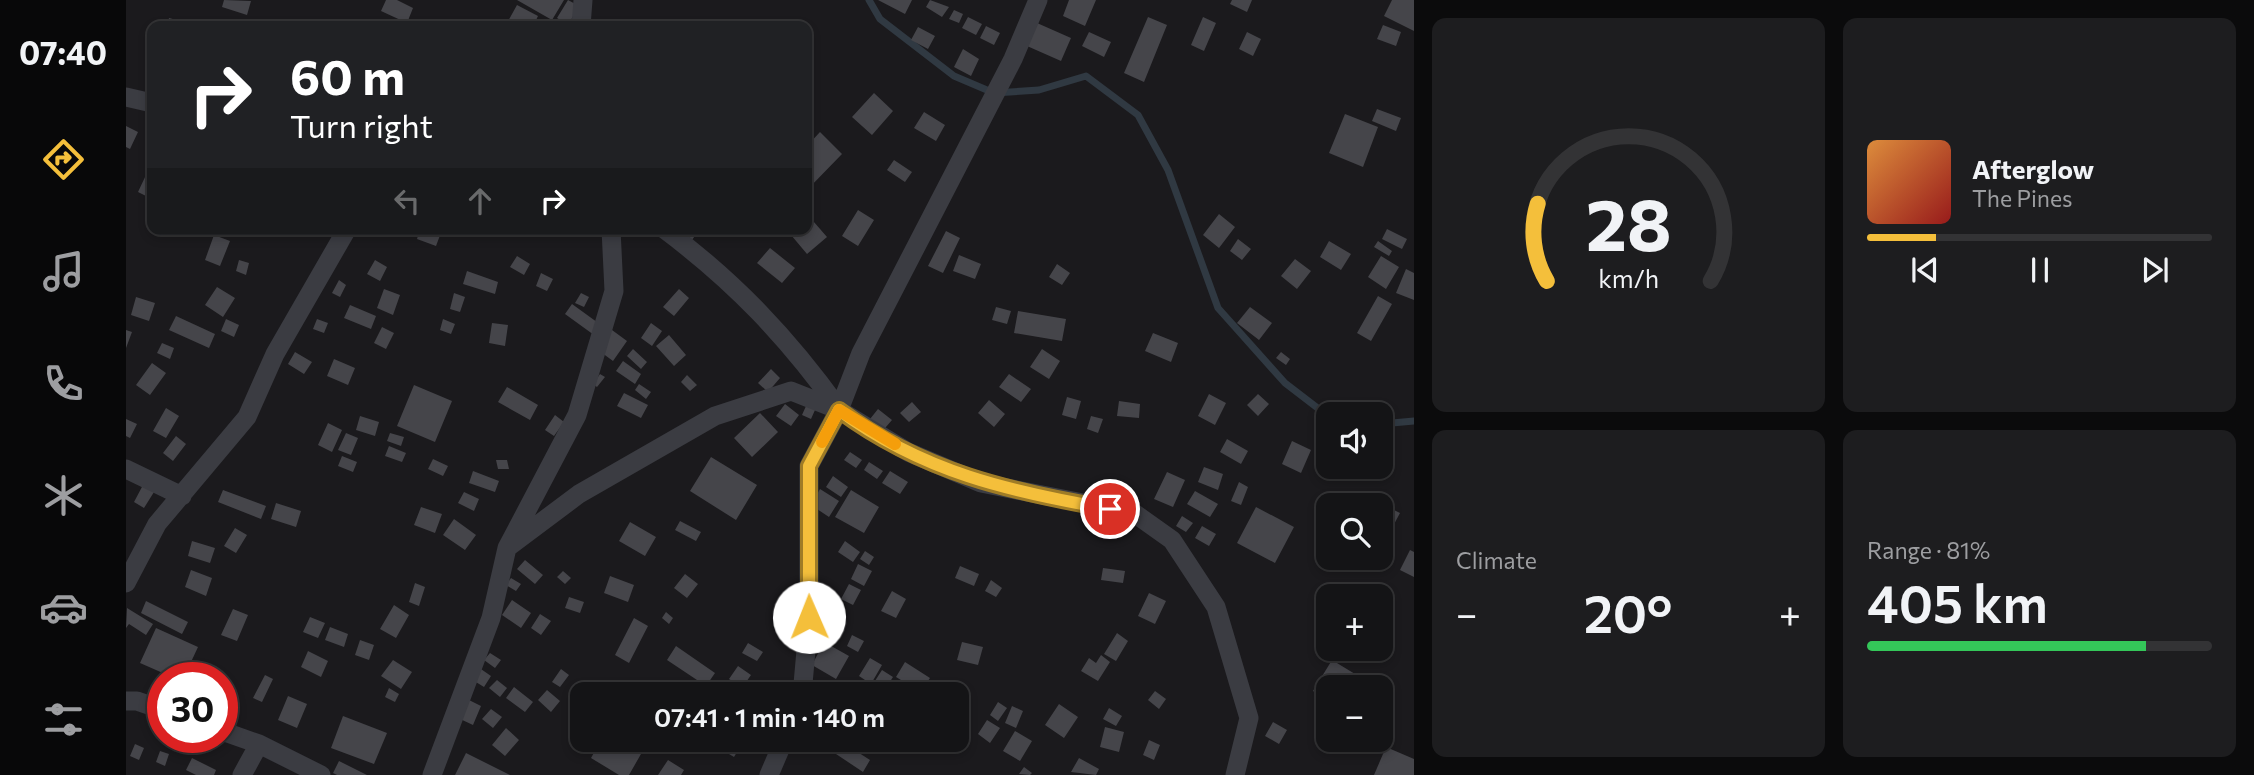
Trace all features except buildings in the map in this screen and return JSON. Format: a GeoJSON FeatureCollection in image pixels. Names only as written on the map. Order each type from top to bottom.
{"type":"FeatureCollection","features":[{"type":"Feature","properties":{"kind":"street"},"geometry":{"type":"LineString","coordinates":[[581,21],[583,0]]}},
{"type":"Feature","properties":{"kind":"street"},"geometry":{"type":"LineString","coordinates":[[803,682],[809,617],[809,466],[839,410],[861,353],[1013,58],[1038,0]]}},
{"type":"Feature","properties":{"kind":"street"},"geometry":{"type":"LineString","coordinates":[[126,97],[147,102]]}},
{"type":"Feature","properties":{"kind":"street"},"geometry":{"type":"LineString","coordinates":[[126,583],[157,524],[247,416],[275,354],[344,235]]}},
{"type":"Feature","properties":{"kind":"street"},"geometry":{"type":"LineString","coordinates":[[432,775],[491,618],[506,548],[576,415],[614,291],[611,235]]}},
{"type":"Feature","properties":{"kind":"street"},"geometry":{"type":"LineString","coordinates":[[672,235],[713,266],[797,351],[839,410]]}},
{"type":"Feature","properties":{"kind":"street"},"geometry":{"type":"LineString","coordinates":[[506,548],[579,494],[715,416],[790,391],[839,410],[908,452],[981,483],[1134,513],[1172,540],[1216,607],[1249,718],[1235,775]]}},
{"type":"Feature","properties":{"kind":"street"},"geometry":{"type":"LineString","coordinates":[[126,469],[182,496]]}},
{"type":"Feature","properties":{"kind":"street"},"geometry":{"type":"LineString","coordinates":[[126,701],[147,704]]}},
{"type":"Feature","properties":{"kind":"street"},"geometry":{"type":"LineString","coordinates":[[238,737],[259,744],[321,775]]}},
{"type":"Feature","properties":{"kind":"street"},"geometry":{"type":"LineString","coordinates":[[242,775],[259,744]]}},
{"type":"Feature","properties":{"kind":"street"},"geometry":{"type":"LineString","coordinates":[[769,775],[779,752]]}},
{"type":"Feature","properties":{"kind":"waterway"},"geometry":{"type":"LineString","coordinates":[[869,0],[880,19],[954,76],[994,93],[1039,90],[1086,76],[1138,115],[1168,170],[1218,308],[1285,383],[1316,407]]}},
{"type":"Feature","properties":{"kind":"waterway"},"geometry":{"type":"LineString","coordinates":[[1393,423],[1414,421]]}},
{"type":"Feature","properties":{"kind":"slow traffic"},"geometry":{"type":"LineString","coordinates":[[822,442],[839,410],[858,424],[895,444]]}},
{"type":"Feature","properties":{"kind":"route"},"geometry":{"type":"LineString","coordinates":[[809,617],[809,466],[839,410],[908,452],[981,483],[1110,509]]}}]}
